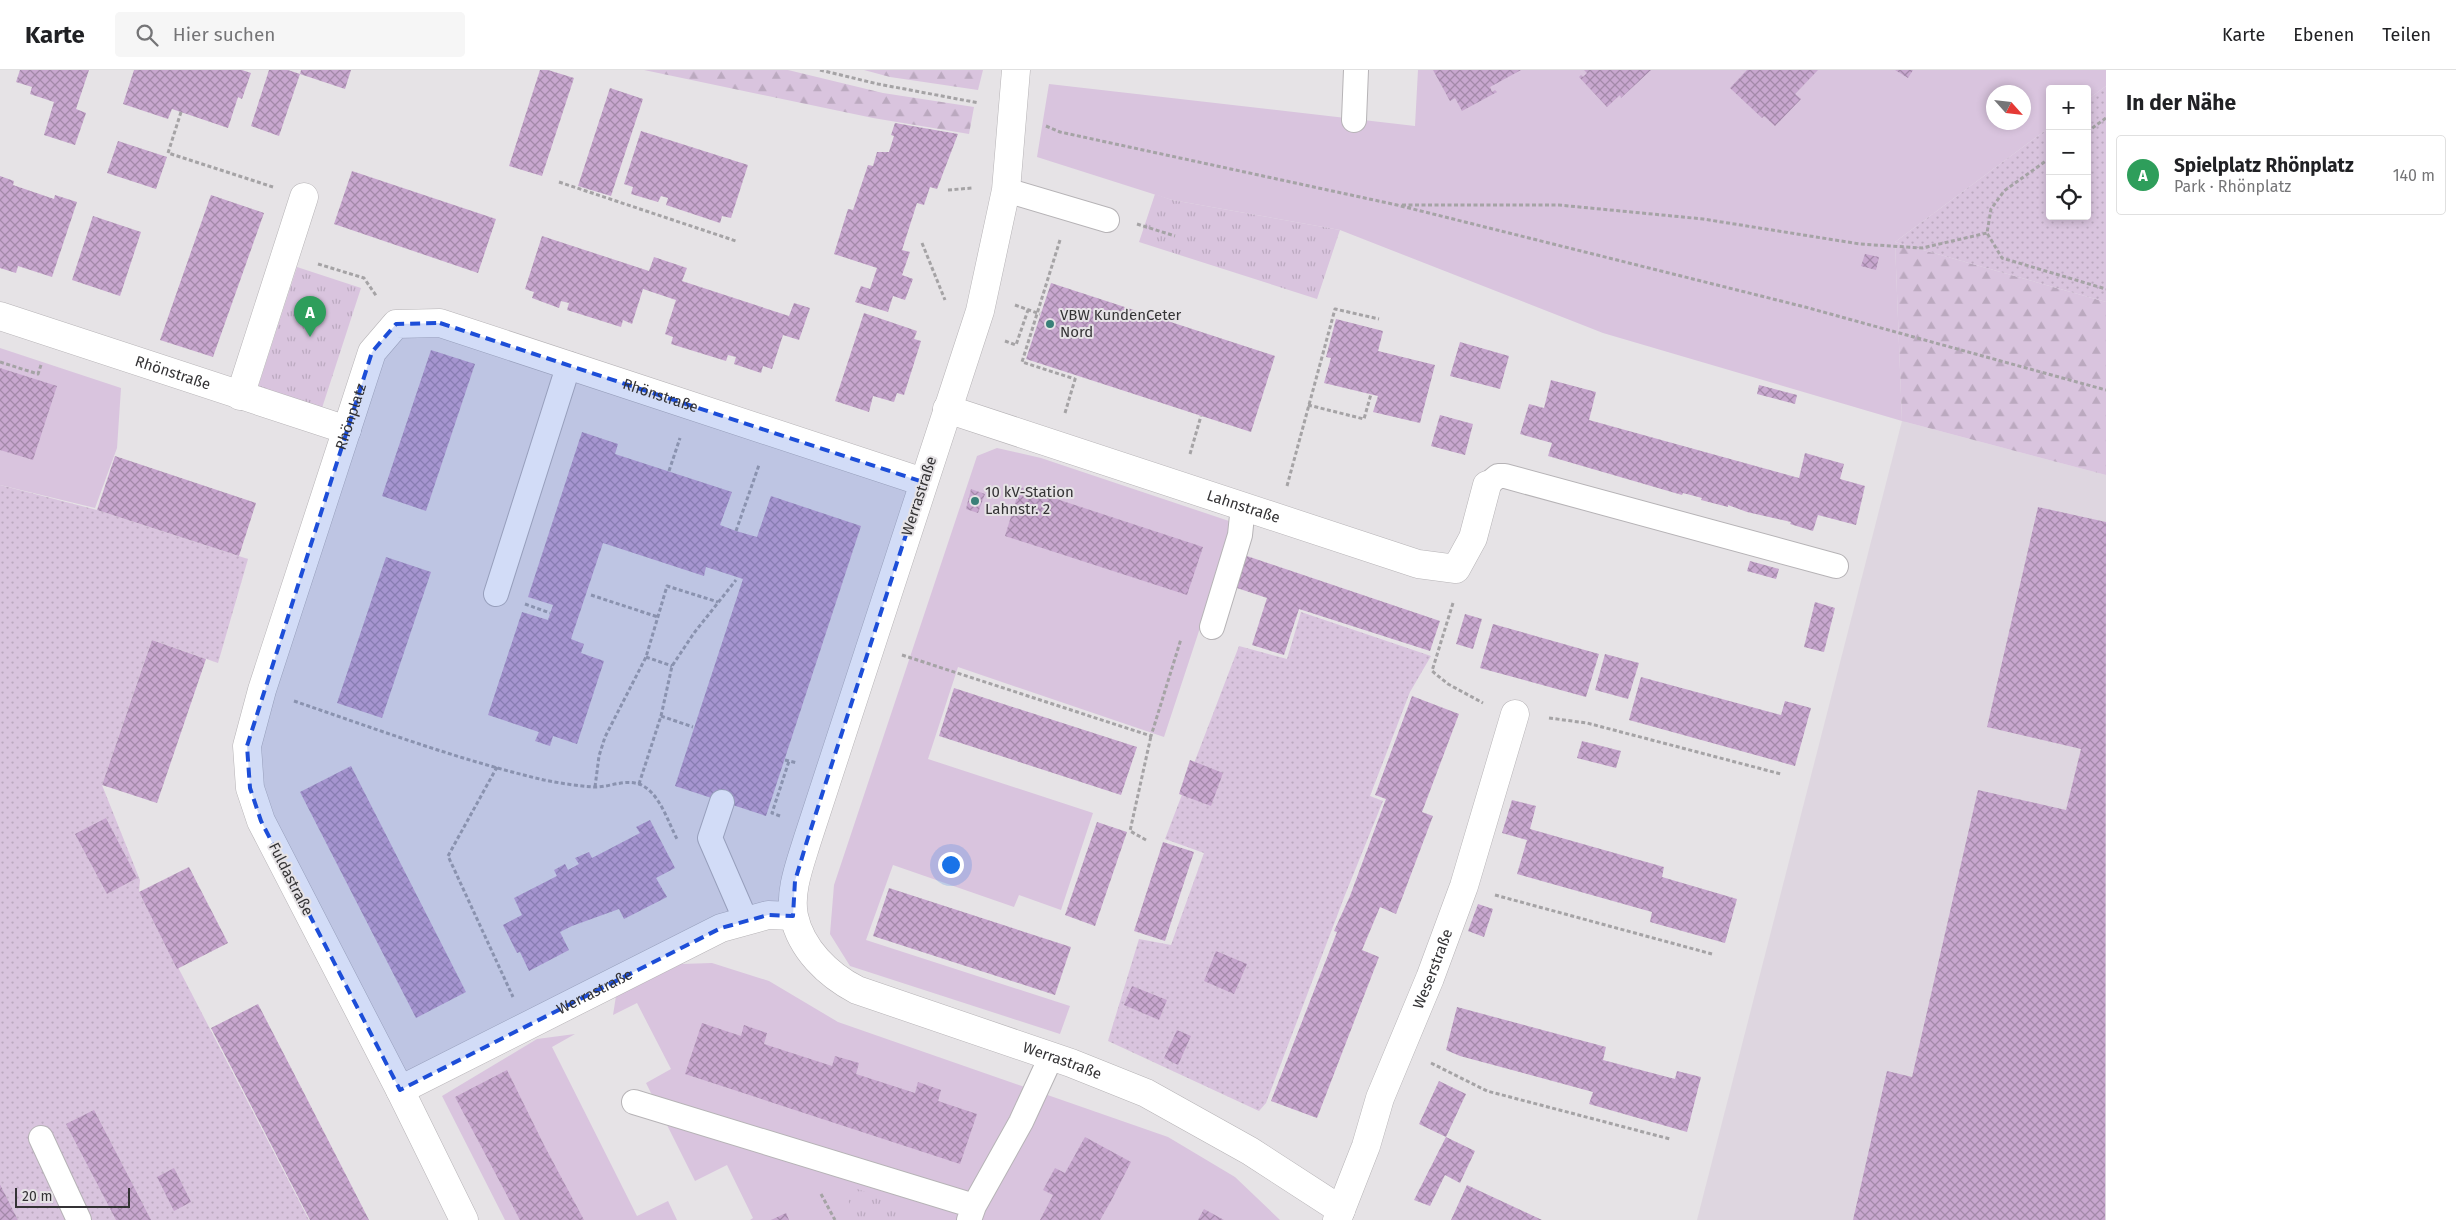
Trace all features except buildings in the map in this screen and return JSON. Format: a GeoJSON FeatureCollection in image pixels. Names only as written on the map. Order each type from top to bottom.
{"type":"FeatureCollection","features":[{"type":"Feature","properties":{"kind":"street","name":"Werrastraße"},"geometry":{"type":"LineString","coordinates":[[1016,70],[1006,190],[980,311],[806,841],[795,882],[794,916],[805,944],[823,967],[839,981],[857,990],[1051,1057],[1146,1093],[1250,1151],[1339,1215]]}},
{"type":"Feature","properties":{"kind":"street"},"geometry":{"type":"LineString","coordinates":[[240,396],[304,197]]}},
{"type":"Feature","properties":{"kind":"street","name":"Rhönstraße"},"geometry":{"type":"LineString","coordinates":[[0,316],[347,430]]}},
{"type":"Feature","properties":{"kind":"street","name":"Rhönstraße"},"geometry":{"type":"LineString","coordinates":[[396,324],[440,323],[570,364],[923,482]]}},
{"type":"Feature","properties":{"kind":"street","name":"Rhönplatz"},"geometry":{"type":"LineString","coordinates":[[320,517],[372,352],[396,324]]}},
{"type":"Feature","properties":{"kind":"street","name":"Lahnstraße"},"geometry":{"type":"LineString","coordinates":[[947,410],[1418,564],[1456,569]]}},
{"type":"Feature","properties":{"kind":"street"},"geometry":{"type":"LineString","coordinates":[[1456,569],[1473,538],[1487,485]]}},
{"type":"Feature","properties":{"kind":"street","name":"Fuldastraße"},"geometry":{"type":"LineString","coordinates":[[320,517],[262,690],[247,746],[250,788],[261,821],[400,1090],[464,1220]]}},
{"type":"Feature","properties":{"kind":"street","name":"Weserstraße"},"geometry":{"type":"LineString","coordinates":[[1339,1215],[1366,1146],[1380,1098],[1464,886],[1515,714]]}},
{"type":"Feature","properties":{"kind":"street","name":"Werrastraße"},"geometry":{"type":"LineString","coordinates":[[400,1090],[721,928],[768,915],[794,916]]}},
{"type":"Feature","properties":{"kind":"lane"},"geometry":{"type":"LineString","coordinates":[[1354,120],[1356,70]]}},
{"type":"Feature","properties":{"kind":"lane"},"geometry":{"type":"LineString","coordinates":[[1006,190],[1107,220]]}},
{"type":"Feature","properties":{"kind":"lane"},"geometry":{"type":"LineString","coordinates":[[496,594],[570,364]]}},
{"type":"Feature","properties":{"kind":"lane"},"geometry":{"type":"LineString","coordinates":[[1487,485],[1498,476],[1505,476],[1836,566]]}},
{"type":"Feature","properties":{"kind":"lane"},"geometry":{"type":"LineString","coordinates":[[1212,627],[1240,535],[1243,506]]}},
{"type":"Feature","properties":{"kind":"lane"},"geometry":{"type":"LineString","coordinates":[[722,802],[710,838],[746,921]]}},
{"type":"Feature","properties":{"kind":"lane"},"geometry":{"type":"LineString","coordinates":[[634,1102],[971,1213],[1021,1122],[1051,1057]]}},
{"type":"Feature","properties":{"kind":"lane"},"geometry":{"type":"LineString","coordinates":[[41,1138],[69,1217]]}},
{"type":"Feature","properties":{"kind":"path"},"geometry":{"type":"LineString","coordinates":[[820,70],[878,84],[978,102]]}},
{"type":"Feature","properties":{"kind":"path"},"geometry":{"type":"LineString","coordinates":[[181,112],[168,153],[304,197]]}},
{"type":"Feature","properties":{"kind":"path"},"geometry":{"type":"LineString","coordinates":[[2090,130],[2106,118]]}},
{"type":"Feature","properties":{"kind":"path"},"geometry":{"type":"LineString","coordinates":[[1044,126],[1060,132],[1396,205],[1805,307],[2106,390]]}},
{"type":"Feature","properties":{"kind":"path"},"geometry":{"type":"LineString","coordinates":[[2046,161],[2004,191],[1991,209],[1986,233],[2002,258],[2106,289]]}},
{"type":"Feature","properties":{"kind":"path"},"geometry":{"type":"LineString","coordinates":[[559,182],[736,241]]}},
{"type":"Feature","properties":{"kind":"path"},"geometry":{"type":"LineString","coordinates":[[1396,205],[1559,205],[1703,219],[1860,244],[1922,248],[1986,233]]}},
{"type":"Feature","properties":{"kind":"path"},"geometry":{"type":"LineString","coordinates":[[1070,208],[1039,313],[1022,362],[1075,379]]}},
{"type":"Feature","properties":{"kind":"path"},"geometry":{"type":"LineString","coordinates":[[1107,220],[1119,219],[1175,236]]}},
{"type":"Feature","properties":{"kind":"path"},"geometry":{"type":"LineString","coordinates":[[922,244],[945,300]]}},
{"type":"Feature","properties":{"kind":"path"},"geometry":{"type":"LineString","coordinates":[[286,254],[364,278],[396,324]]}},
{"type":"Feature","properties":{"kind":"path"},"geometry":{"type":"LineString","coordinates":[[1013,314],[1018,306],[1039,313]]}},
{"type":"Feature","properties":{"kind":"path"},"geometry":{"type":"LineString","coordinates":[[1278,518],[1335,308],[1379,319]]}},
{"type":"Feature","properties":{"kind":"path"},"geometry":{"type":"LineString","coordinates":[[1007,332],[1004,340],[1016,345],[1028,310]]}},
{"type":"Feature","properties":{"kind":"path"},"geometry":{"type":"LineString","coordinates":[[0,362],[38,374]]}},
{"type":"Feature","properties":{"kind":"path"},"geometry":{"type":"LineString","coordinates":[[1308,405],[1364,419],[1371,394]]}},
{"type":"Feature","properties":{"kind":"path"},"geometry":{"type":"LineString","coordinates":[[736,531],[770,431]]}},
{"type":"Feature","properties":{"kind":"path"},"geometry":{"type":"LineString","coordinates":[[1456,569],[1457,591],[1432,671],[1448,684],[1496,710],[1587,723],[1782,774]]}},
{"type":"Feature","properties":{"kind":"path"},"geometry":{"type":"LineString","coordinates":[[639,784],[661,716],[672,666],[736,580]]}},
{"type":"Feature","properties":{"kind":"path"},"geometry":{"type":"LineString","coordinates":[[595,787],[599,756],[605,737],[646,657],[667,586],[718,602]]}},
{"type":"Feature","properties":{"kind":"path"},"geometry":{"type":"LineString","coordinates":[[591,595],[658,617]]}},
{"type":"Feature","properties":{"kind":"path"},"geometry":{"type":"LineString","coordinates":[[1146,840],[1130,831],[1151,736],[1182,638]]}},
{"type":"Feature","properties":{"kind":"path"},"geometry":{"type":"LineString","coordinates":[[871,644],[1151,736]]}},
{"type":"Feature","properties":{"kind":"path"},"geometry":{"type":"LineString","coordinates":[[646,657],[672,666]]}},
{"type":"Feature","properties":{"kind":"path"},"geometry":{"type":"LineString","coordinates":[[262,690],[497,767],[546,780],[595,787],[622,783],[639,784],[650,792],[660,806],[678,840]]}},
{"type":"Feature","properties":{"kind":"path"},"geometry":{"type":"LineString","coordinates":[[661,716],[693,727]]}},
{"type":"Feature","properties":{"kind":"path"},"geometry":{"type":"LineString","coordinates":[[785,760],[789,761]]}},
{"type":"Feature","properties":{"kind":"path"},"geometry":{"type":"LineString","coordinates":[[497,767],[448,856],[527,1026]]}},
{"type":"Feature","properties":{"kind":"path"},"geometry":{"type":"LineString","coordinates":[[1464,886],[1712,954]]}},
{"type":"Feature","properties":{"kind":"path"},"geometry":{"type":"LineString","coordinates":[[1401,1048],[1487,1092],[1670,1139]]}},
{"type":"Feature","properties":{"kind":"highlighted area"},"geometry":{"type":"Polygon","coordinates":[[[440,323],[923,482],[795,881],[793,916],[768,915],[721,928],[400,1090],[261,821],[250,788],[247,746],[372,352],[396,324],[440,323]]]}},
{"type":"Feature","properties":{"kind":"shaded area"},"geometry":{"type":"Polygon","coordinates":[[[1902,421],[2106,475],[2106,1220],[1697,1220],[1902,421]]]}},
{"type":"Feature","properties":{"kind":"green space"},"geometry":{"type":"Polygon","coordinates":[[[644,70],[788,70],[883,93],[974,107],[969,134],[873,118],[644,70]]]}},
{"type":"Feature","properties":{"kind":"green space"},"geometry":{"type":"Polygon","coordinates":[[[864,70],[983,70],[978,90],[890,77],[864,70]]]}},
{"type":"Feature","properties":{"kind":"green space"},"geometry":{"type":"Polygon","coordinates":[[[1418,70],[2106,70],[2106,86],[2091,97],[2091,85],[2046,85],[2046,130],[1895,242],[1902,421],[1603,333],[1340,230],[1172,200],[1037,157],[1049,84],[1415,126],[1418,70]]]}},
{"type":"Feature","properties":{"kind":"green space"},"geometry":{"type":"Polygon","coordinates":[[[2106,86],[2106,302],[1895,242],[2046,130],[2046,220],[2091,220],[2091,97],[2106,86]]]}},
{"type":"Feature","properties":{"kind":"green space"},"geometry":{"type":"Polygon","coordinates":[[[1155,194],[1172,200],[1340,230],[1317,299],[1139,242],[1155,194]]]}},
{"type":"Feature","properties":{"kind":"green space"},"geometry":{"type":"Polygon","coordinates":[[[1895,242],[2106,302],[2106,475],[1902,421],[1895,242]]]}},
{"type":"Feature","properties":{"kind":"green space"},"geometry":{"type":"Polygon","coordinates":[[[297,267],[361,288],[322,408],[258,387],[297,267]]]}},
{"type":"Feature","properties":{"kind":"green space"},"geometry":{"type":"Polygon","coordinates":[[[0,348],[121,388],[117,448],[95,508],[0,485],[0,348]]]}},
{"type":"Feature","properties":{"kind":"green space"},"geometry":{"type":"Polygon","coordinates":[[[997,448],[1041,458],[1229,521],[1231,534],[1164,737],[958,667],[928,759],[1093,813],[1061,910],[1019,895],[1014,907],[893,865],[866,940],[1070,1006],[1060,1034],[850,966],[830,934],[834,885],[977,456],[997,448]]]}},
{"type":"Feature","properties":{"kind":"green space"},"geometry":{"type":"Polygon","coordinates":[[[0,485],[97,510],[248,559],[218,663],[152,640],[102,785],[140,880],[139,892],[309,1220],[18,1220],[0,1184],[0,485]]]}},
{"type":"Feature","properties":{"kind":"green space"},"geometry":{"type":"Polygon","coordinates":[[[1301,612],[1431,656],[1410,692],[1370,796],[1383,801],[1266,1103],[1259,1111],[1108,1041],[1139,939],[1171,945],[1204,853],[1165,839],[1239,646],[1287,659],[1301,612]]]}},
{"type":"Feature","properties":{"kind":"green space"},"geometry":{"type":"Polygon","coordinates":[[[712,963],[769,981],[838,1022],[1168,1137],[1235,1177],[1280,1220],[750,1220],[753,1218],[727,1165],[695,1181],[646,1083],[671,1069],[637,1003],[613,1015],[616,996],[681,964],[712,963]]]}},
{"type":"Feature","properties":{"kind":"green space"},"geometry":{"type":"Polygon","coordinates":[[[575,1034],[552,1047],[637,1216],[668,1201],[677,1220],[505,1220],[442,1096],[537,1039],[575,1034]]]}},
{"type":"Feature","properties":{"kind":"green space"},"geometry":{"type":"Polygon","coordinates":[[[839,1183],[903,1204],[898,1220],[858,1220],[839,1183]]]}},
{"type":"Feature","properties":{"kind":"place","name":"VBW KundenCeter Nord"},"geometry":{"type":"Point","coordinates":[1050,324]}},
{"type":"Feature","properties":{"kind":"place","name":"Spielplatz Rhönplatz"},"geometry":{"type":"Point","coordinates":[310,337]}},
{"type":"Feature","properties":{"kind":"place","name":"10 kV-Station Lahnstr. 2"},"geometry":{"type":"Point","coordinates":[975,501]}}]}
